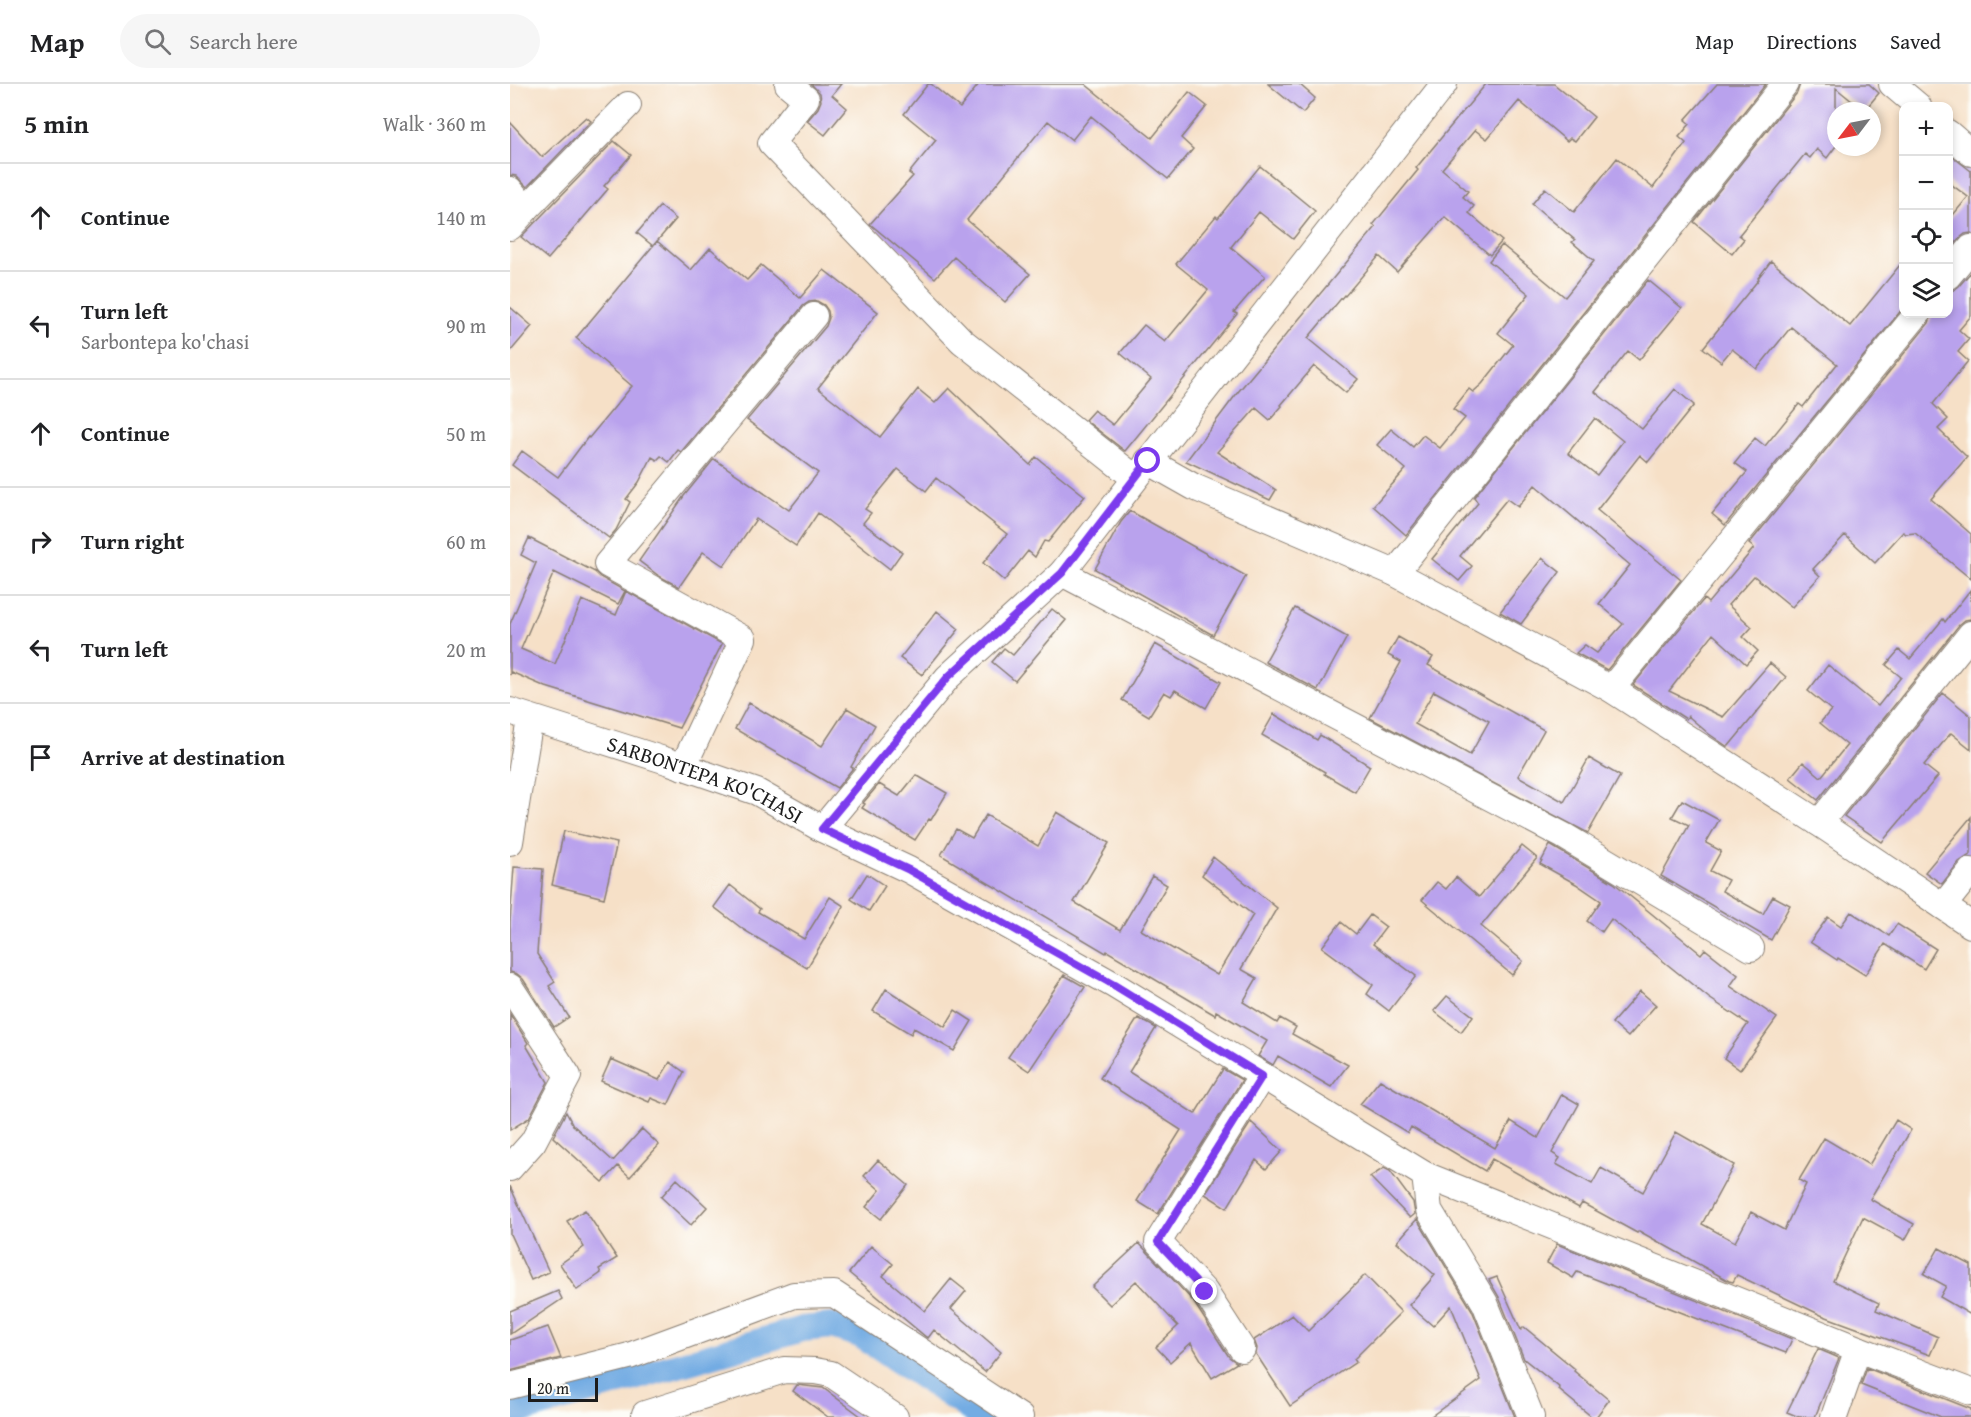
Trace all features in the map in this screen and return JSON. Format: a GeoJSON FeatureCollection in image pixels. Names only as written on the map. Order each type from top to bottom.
{"type":"FeatureCollection","features":[{"type":"Feature","properties":{"kind":"street"},"geometry":{"type":"LineString","coordinates":[[788,84],[806,99],[771,143],[962,341],[1141,470],[1194,487],[1395,573],[1611,689],[1819,823],[1971,925]]}},
{"type":"Feature","properties":{"kind":"street"},"geometry":{"type":"LineString","coordinates":[[822,829],[948,677],[1062,573],[1444,84]]}},
{"type":"Feature","properties":{"kind":"street"},"geometry":{"type":"LineString","coordinates":[[1395,573],[1785,84]]}},
{"type":"Feature","properties":{"kind":"street"},"geometry":{"type":"LineString","coordinates":[[1892,84],[1913,102]]}},
{"type":"Feature","properties":{"kind":"street"},"geometry":{"type":"LineString","coordinates":[[515,209],[628,105]]}},
{"type":"Feature","properties":{"kind":"street"},"geometry":{"type":"LineString","coordinates":[[1953,137],[1971,153]]}},
{"type":"Feature","properties":{"kind":"street"},"geometry":{"type":"LineString","coordinates":[[1953,270],[1971,248]]}},
{"type":"Feature","properties":{"kind":"street"},"geometry":{"type":"LineString","coordinates":[[683,766],[743,639],[607,564],[814,316]]}},
{"type":"Feature","properties":{"kind":"street"},"geometry":{"type":"LineString","coordinates":[[1611,689],[1914,318]]}},
{"type":"Feature","properties":{"kind":"street"},"geometry":{"type":"LineString","coordinates":[[1062,573],[1564,836],[1751,948]]}},
{"type":"Feature","properties":{"kind":"street"},"geometry":{"type":"LineString","coordinates":[[1819,823],[1971,634]]}},
{"type":"Feature","properties":{"kind":"street"},"geometry":{"type":"LineString","coordinates":[[510,842],[520,715]]}},
{"type":"Feature","properties":{"kind":"street","name":"SARBONTEPA KO'CHASI"},"geometry":{"type":"LineString","coordinates":[[520,715],[683,766],[757,792],[822,829],[909,870],[1114,985],[1425,1175],[1971,1392]]}},
{"type":"Feature","properties":{"kind":"street"},"geometry":{"type":"LineString","coordinates":[[1943,906],[1971,871]]}},
{"type":"Feature","properties":{"kind":"street"},"geometry":{"type":"LineString","coordinates":[[510,987],[568,1076],[533,1142],[510,1168]]}},
{"type":"Feature","properties":{"kind":"street"},"geometry":{"type":"LineString","coordinates":[[1242,1349],[1205,1292],[1158,1242],[1262,1076]]}},
{"type":"Feature","properties":{"kind":"street"},"geometry":{"type":"LineString","coordinates":[[1425,1175],[1428,1210],[1485,1303],[1531,1417]]}},
{"type":"Feature","properties":{"kind":"street"},"geometry":{"type":"LineString","coordinates":[[510,1386],[629,1356],[794,1295],[834,1294],[1020,1417]]}},
{"type":"Feature","properties":{"kind":"street"},"geometry":{"type":"LineString","coordinates":[[1834,1417],[1858,1349]]}},
{"type":"Feature","properties":{"kind":"street"},"geometry":{"type":"LineString","coordinates":[[641,1416],[784,1370],[831,1374],[874,1410],[895,1417]]}},
{"type":"Feature","properties":{"kind":"building"},"geometry":{"type":"Polygon","coordinates":[[[811,84],[841,84],[832,95],[847,108],[825,135],[807,121],[821,101],[820,93],[811,84]]]}},
{"type":"Feature","properties":{"kind":"building"},"geometry":{"type":"Polygon","coordinates":[[[928,84],[960,108],[979,84],[1085,84],[1152,138],[1189,92],[1207,106],[1181,138],[1193,149],[1168,179],[1091,116],[1072,140],[1048,121],[967,220],[1030,274],[1005,302],[954,257],[935,278],[870,224],[913,176],[909,173],[936,140],[904,114],[928,84]]]}},
{"type":"Feature","properties":{"kind":"building"},"geometry":{"type":"Polygon","coordinates":[[[1268,84],[1299,84],[1315,98],[1303,113],[1268,84]]]}},
{"type":"Feature","properties":{"kind":"building"},"geometry":{"type":"Polygon","coordinates":[[[1486,84],[1554,84],[1594,117],[1575,141],[1570,138],[1567,141],[1519,101],[1487,139],[1475,130],[1442,169],[1468,191],[1463,197],[1474,206],[1469,213],[1502,241],[1490,255],[1445,217],[1397,272],[1379,256],[1344,295],[1308,338],[1358,379],[1346,393],[1314,366],[1270,420],[1256,408],[1217,452],[1276,490],[1270,500],[1186,461],[1238,392],[1376,227],[1373,225],[1418,170],[1416,168],[1486,84]]]}},
{"type":"Feature","properties":{"kind":"building"},"geometry":{"type":"Polygon","coordinates":[[[1717,84],[1766,84],[1406,535],[1373,506],[1406,469],[1377,445],[1391,429],[1413,447],[1423,435],[1440,448],[1465,418],[1453,409],[1469,389],[1473,392],[1482,384],[1513,345],[1498,333],[1529,294],[1489,261],[1502,245],[1565,297],[1594,261],[1572,242],[1575,240],[1532,204],[1545,188],[1574,212],[1617,158],[1653,188],[1686,143],[1679,137],[1690,124],[1685,120],[1717,84]]]}},
{"type":"Feature","properties":{"kind":"building"},"geometry":{"type":"Polygon","coordinates":[[[1800,84],[1869,84],[1879,93],[1872,102],[1853,102],[1836,88],[1836,102],[1827,102],[1828,156],[1827,158],[1817,149],[1810,158],[1805,154],[1739,235],[1744,239],[1732,254],[1694,222],[1797,93],[1800,84]]]}},
{"type":"Feature","properties":{"kind":"building"},"geometry":{"type":"Polygon","coordinates":[[[586,117],[591,121],[527,187],[516,176],[510,175],[510,122],[542,157],[586,117]]]}},
{"type":"Feature","properties":{"kind":"building"},"geometry":{"type":"Polygon","coordinates":[[[614,141],[631,155],[604,186],[608,189],[548,259],[521,237],[614,141]]]}},
{"type":"Feature","properties":{"kind":"building"},"geometry":{"type":"Polygon","coordinates":[[[1953,157],[1971,171],[1971,233],[1965,234],[1953,246],[1953,215],[1968,197],[1953,186],[1953,157]]]}},
{"type":"Feature","properties":{"kind":"building"},"geometry":{"type":"Polygon","coordinates":[[[1260,166],[1315,211],[1293,239],[1259,212],[1231,247],[1265,276],[1234,312],[1237,314],[1125,451],[1085,420],[1094,410],[1113,425],[1151,379],[1120,353],[1144,325],[1165,342],[1208,290],[1176,264],[1216,216],[1218,218],[1260,166]]]}},
{"type":"Feature","properties":{"kind":"building"},"geometry":{"type":"Polygon","coordinates":[[[660,206],[676,219],[653,246],[637,233],[660,206]]]}},
{"type":"Feature","properties":{"kind":"building"},"geometry":{"type":"Polygon","coordinates":[[[657,241],[691,270],[710,248],[747,280],[761,265],[800,298],[824,270],[878,312],[818,388],[880,437],[918,389],[935,403],[949,388],[1030,465],[1036,457],[1085,496],[1048,542],[1044,541],[1035,557],[1028,551],[1004,581],[983,563],[1007,534],[936,478],[926,491],[898,469],[865,509],[871,513],[863,523],[902,552],[890,569],[818,513],[796,546],[756,519],[724,566],[703,552],[679,587],[659,576],[639,561],[684,496],[714,459],[789,510],[818,473],[747,420],[826,326],[829,318],[824,305],[817,301],[803,306],[681,452],[678,450],[669,462],[661,456],[657,460],[652,457],[639,482],[626,499],[630,502],[616,530],[609,538],[512,465],[522,451],[558,477],[588,437],[632,386],[576,338],[657,241]]]}},
{"type":"Feature","properties":{"kind":"building"},"geometry":{"type":"Polygon","coordinates":[[[1771,261],[1850,326],[1899,266],[1899,313],[1725,525],[1712,514],[1747,472],[1735,463],[1755,438],[1765,446],[1799,404],[1803,407],[1837,364],[1791,327],[1757,369],[1732,349],[1721,362],[1703,348],[1771,261]]]}},
{"type":"Feature","properties":{"kind":"building"},"geometry":{"type":"Polygon","coordinates":[[[1971,272],[1971,316],[1959,330],[1969,339],[1958,352],[1968,361],[1933,404],[1948,419],[1938,429],[1967,457],[1931,499],[1971,534],[1971,579],[1915,533],[1903,532],[1875,563],[1845,535],[1813,569],[1820,576],[1792,607],[1754,576],[1728,605],[1752,627],[1743,637],[1758,651],[1746,664],[1713,634],[1669,691],[1723,717],[1770,663],[1786,677],[1728,747],[1688,716],[1686,719],[1633,685],[1704,599],[1708,603],[1754,548],[1749,544],[1929,323],[1931,318],[1953,318],[1953,290],[1971,272]]]}},
{"type":"Feature","properties":{"kind":"building"},"geometry":{"type":"Polygon","coordinates":[[[1648,280],[1682,308],[1639,360],[1628,351],[1595,392],[1642,429],[1675,389],[1694,405],[1648,462],[1640,455],[1597,510],[1681,580],[1607,670],[1576,653],[1585,645],[1597,653],[1623,624],[1599,604],[1630,565],[1535,485],[1518,507],[1507,499],[1460,556],[1472,566],[1459,581],[1432,559],[1478,503],[1474,497],[1648,280]],[[1595,418],[1568,453],[1597,475],[1623,441],[1595,418]]]}},
{"type":"Feature","properties":{"kind":"building"},"geometry":{"type":"Polygon","coordinates":[[[510,307],[532,326],[510,352],[510,307]]]}},
{"type":"Feature","properties":{"kind":"building"},"geometry":{"type":"Polygon","coordinates":[[[1130,511],[1246,576],[1213,635],[1095,569],[1121,522],[1130,511]]]}},
{"type":"Feature","properties":{"kind":"building"},"geometry":{"type":"Polygon","coordinates":[[[529,538],[595,572],[625,591],[618,604],[554,572],[521,649],[555,664],[582,600],[616,615],[626,591],[722,644],[679,728],[546,687],[511,672],[510,675],[510,624],[536,563],[521,555],[529,538]]]}},
{"type":"Feature","properties":{"kind":"building"},"geometry":{"type":"Polygon","coordinates":[[[1542,558],[1560,572],[1521,624],[1500,612],[1542,558]]]}},
{"type":"Feature","properties":{"kind":"building"},"geometry":{"type":"Polygon","coordinates":[[[1971,589],[1971,619],[1959,625],[1818,800],[1790,778],[1803,762],[1821,777],[1847,745],[1820,723],[1831,710],[1808,691],[1828,665],[1878,706],[1901,677],[1886,665],[1899,650],[1910,659],[1943,619],[1945,622],[1971,589]]]}},
{"type":"Feature","properties":{"kind":"building"},"geometry":{"type":"Polygon","coordinates":[[[1295,608],[1347,637],[1318,690],[1265,662],[1295,608]]]}},
{"type":"Feature","properties":{"kind":"building"},"geometry":{"type":"Polygon","coordinates":[[[1052,609],[1066,620],[1015,681],[992,662],[1004,648],[1013,655],[1052,609]]]}},
{"type":"Feature","properties":{"kind":"building"},"geometry":{"type":"Polygon","coordinates":[[[937,611],[959,629],[922,675],[900,658],[937,611]]]}},
{"type":"Feature","properties":{"kind":"building"},"geometry":{"type":"Polygon","coordinates":[[[1398,637],[1433,657],[1428,665],[1544,730],[1518,776],[1564,802],[1589,758],[1620,776],[1588,833],[1370,718],[1401,662],[1388,655],[1398,637]],[[1434,691],[1415,724],[1470,755],[1489,721],[1434,691]]]}},
{"type":"Feature","properties":{"kind":"building"},"geometry":{"type":"Polygon","coordinates":[[[1155,644],[1221,682],[1206,708],[1175,690],[1171,696],[1164,692],[1149,716],[1122,700],[1155,644]]]}},
{"type":"Feature","properties":{"kind":"building"},"geometry":{"type":"Polygon","coordinates":[[[1943,693],[1971,716],[1971,749],[1951,733],[1924,765],[1938,776],[1882,842],[1844,816],[1943,693]]]}},
{"type":"Feature","properties":{"kind":"building"},"geometry":{"type":"Polygon","coordinates":[[[749,703],[822,746],[847,708],[875,725],[851,767],[853,768],[837,788],[735,729],[749,703]]]}},
{"type":"Feature","properties":{"kind":"building"},"geometry":{"type":"Polygon","coordinates":[[[1274,714],[1317,740],[1320,735],[1370,766],[1355,792],[1262,735],[1274,714]]]}},
{"type":"Feature","properties":{"kind":"building"},"geometry":{"type":"Polygon","coordinates":[[[916,775],[947,793],[931,820],[929,819],[915,840],[862,808],[865,804],[863,803],[879,784],[899,796],[916,775]]]}},
{"type":"Feature","properties":{"kind":"building"},"geometry":{"type":"Polygon","coordinates":[[[1682,800],[1719,820],[1706,843],[1721,851],[1710,871],[1728,880],[1722,891],[1763,914],[1773,896],[1790,905],[1771,940],[1661,876],[1689,825],[1672,817],[1682,800]]]}},
{"type":"Feature","properties":{"kind":"building"},"geometry":{"type":"Polygon","coordinates":[[[1057,812],[1109,843],[1074,902],[1120,930],[1152,876],[1167,885],[1141,930],[1217,975],[1253,915],[1202,875],[1213,857],[1277,908],[1241,969],[1257,978],[1243,1002],[1277,1023],[1280,1018],[1296,1027],[1292,1034],[1348,1065],[1331,1087],[1278,1056],[1273,1065],[1258,1056],[1267,1041],[1216,1011],[1215,1015],[1107,951],[1106,953],[941,855],[956,829],[972,838],[986,815],[1038,846],[1057,812]]]}},
{"type":"Feature","properties":{"kind":"building"},"geometry":{"type":"Polygon","coordinates":[[[1971,817],[1971,854],[1959,862],[1942,884],[1925,872],[1971,817]]]}},
{"type":"Feature","properties":{"kind":"building"},"geometry":{"type":"Polygon","coordinates":[[[564,831],[617,843],[604,898],[552,885],[564,831]]]}},
{"type":"Feature","properties":{"kind":"building"},"geometry":{"type":"Polygon","coordinates":[[[1550,845],[1614,883],[1701,954],[1705,949],[1738,975],[1730,986],[1777,1018],[1740,1070],[1724,1058],[1748,1024],[1709,998],[1611,919],[1602,932],[1587,921],[1601,901],[1540,864],[1550,845]]]}},
{"type":"Feature","properties":{"kind":"building"},"geometry":{"type":"Polygon","coordinates":[[[1522,846],[1537,858],[1481,926],[1523,961],[1512,975],[1422,900],[1437,882],[1446,889],[1456,877],[1479,897],[1522,846]]]}},
{"type":"Feature","properties":{"kind":"building"},"geometry":{"type":"Polygon","coordinates":[[[514,867],[543,869],[537,954],[555,982],[549,986],[569,1017],[554,1027],[523,979],[510,972],[510,922],[514,867]]]}},
{"type":"Feature","properties":{"kind":"building"},"geometry":{"type":"Polygon","coordinates":[[[867,874],[885,886],[869,911],[851,899],[867,874]]]}},
{"type":"Feature","properties":{"kind":"building"},"geometry":{"type":"Polygon","coordinates":[[[730,885],[760,909],[758,912],[804,939],[830,897],[844,906],[807,968],[744,930],[714,907],[730,885]]]}},
{"type":"Feature","properties":{"kind":"building"},"geometry":{"type":"Polygon","coordinates":[[[1851,912],[1889,936],[1897,924],[1936,949],[1924,969],[1885,944],[1865,975],[1810,942],[1828,917],[1841,926],[1851,912]]]}},
{"type":"Feature","properties":{"kind":"building"},"geometry":{"type":"Polygon","coordinates":[[[1370,915],[1386,927],[1373,944],[1416,976],[1389,1011],[1367,994],[1373,985],[1322,947],[1341,922],[1356,934],[1370,915]]]}},
{"type":"Feature","properties":{"kind":"building"},"geometry":{"type":"Polygon","coordinates":[[[1064,975],[1085,987],[1029,1071],[1008,1057],[1064,975]]]}},
{"type":"Feature","properties":{"kind":"building"},"geometry":{"type":"Polygon","coordinates":[[[886,989],[945,1027],[955,1010],[972,1021],[954,1051],[914,1028],[911,1034],[873,1011],[886,989]]]}},
{"type":"Feature","properties":{"kind":"building"},"geometry":{"type":"Polygon","coordinates":[[[1640,991],[1656,1005],[1628,1037],[1612,1023],[1640,991]]]}},
{"type":"Feature","properties":{"kind":"building"},"geometry":{"type":"Polygon","coordinates":[[[1447,996],[1473,1016],[1461,1032],[1434,1011],[1447,996]]]}},
{"type":"Feature","properties":{"kind":"building"},"geometry":{"type":"Polygon","coordinates":[[[510,1014],[548,1082],[529,1118],[510,1130],[510,1014]]]}},
{"type":"Feature","properties":{"kind":"building"},"geometry":{"type":"Polygon","coordinates":[[[1138,1018],[1156,1028],[1129,1072],[1195,1114],[1223,1069],[1242,1080],[1158,1214],[1137,1201],[1181,1130],[1100,1078],[1138,1018]]]}},
{"type":"Feature","properties":{"kind":"building"},"geometry":{"type":"Polygon","coordinates":[[[611,1059],[659,1080],[670,1062],[684,1072],[668,1105],[651,1098],[649,1102],[601,1081],[611,1059]]]}},
{"type":"Feature","properties":{"kind":"building"},"geometry":{"type":"Polygon","coordinates":[[[1380,1080],[1495,1148],[1511,1121],[1538,1138],[1562,1094],[1579,1104],[1552,1153],[1560,1158],[1556,1164],[1592,1184],[1601,1168],[1643,1192],[1676,1132],[1734,1165],[1702,1224],[1735,1242],[1751,1212],[1784,1230],[1806,1184],[1799,1180],[1824,1138],[1869,1165],[1896,1120],[1911,1130],[1870,1199],[1914,1224],[1905,1240],[1863,1217],[1833,1281],[1879,1303],[1876,1310],[1938,1337],[1930,1355],[1821,1315],[1737,1275],[1733,1282],[1729,1281],[1639,1231],[1637,1233],[1582,1203],[1579,1208],[1492,1159],[1485,1171],[1411,1127],[1408,1133],[1360,1104],[1380,1080]]]}},
{"type":"Feature","properties":{"kind":"building"},"geometry":{"type":"Polygon","coordinates":[[[566,1112],[573,1125],[613,1161],[642,1129],[659,1145],[630,1177],[618,1166],[603,1182],[553,1137],[566,1112]]]}},
{"type":"Feature","properties":{"kind":"building"},"geometry":{"type":"Polygon","coordinates":[[[1251,1122],[1282,1151],[1266,1169],[1256,1160],[1227,1208],[1205,1194],[1251,1122]]]}},
{"type":"Feature","properties":{"kind":"building"},"geometry":{"type":"Polygon","coordinates":[[[878,1160],[908,1185],[881,1219],[866,1207],[880,1190],[864,1176],[878,1160]]]}},
{"type":"Feature","properties":{"kind":"building"},"geometry":{"type":"Polygon","coordinates":[[[1384,1168],[1390,1171],[1413,1202],[1415,1214],[1410,1218],[1370,1177],[1384,1168]]]}},
{"type":"Feature","properties":{"kind":"building"},"geometry":{"type":"Polygon","coordinates":[[[677,1179],[707,1207],[691,1225],[661,1197],[677,1179]]]}},
{"type":"Feature","properties":{"kind":"building"},"geometry":{"type":"Polygon","coordinates":[[[510,1186],[549,1272],[531,1280],[510,1234],[510,1186]]]}},
{"type":"Feature","properties":{"kind":"building"},"geometry":{"type":"Polygon","coordinates":[[[585,1210],[617,1258],[599,1269],[601,1273],[577,1290],[560,1264],[584,1247],[567,1221],[585,1210]]]}},
{"type":"Feature","properties":{"kind":"building"},"geometry":{"type":"Polygon","coordinates":[[[1417,1219],[1472,1310],[1515,1417],[1430,1417],[1481,1380],[1451,1306],[1433,1326],[1409,1305],[1435,1275],[1397,1242],[1417,1219]]]}},
{"type":"Feature","properties":{"kind":"building"},"geometry":{"type":"Polygon","coordinates":[[[1139,1243],[1193,1301],[1229,1357],[1237,1363],[1212,1378],[1191,1343],[1170,1362],[1156,1347],[1178,1326],[1136,1281],[1110,1305],[1092,1287],[1139,1243]]]}},
{"type":"Feature","properties":{"kind":"building"},"geometry":{"type":"Polygon","coordinates":[[[1557,1244],[1792,1339],[1786,1353],[1577,1272],[1573,1278],[1547,1263],[1557,1244]]]}},
{"type":"Feature","properties":{"kind":"building"},"geometry":{"type":"Polygon","coordinates":[[[871,1246],[893,1264],[883,1276],[925,1311],[951,1279],[966,1291],[951,1309],[1001,1352],[985,1372],[934,1330],[928,1338],[926,1337],[849,1273],[871,1246]]]}},
{"type":"Feature","properties":{"kind":"building"},"geometry":{"type":"Polygon","coordinates":[[[1939,1248],[1971,1265],[1971,1315],[1940,1297],[1946,1286],[1924,1274],[1939,1248]]]}},
{"type":"Feature","properties":{"kind":"building"},"geometry":{"type":"Polygon","coordinates":[[[1365,1275],[1401,1312],[1354,1359],[1356,1362],[1290,1406],[1256,1354],[1257,1348],[1254,1340],[1292,1315],[1308,1331],[1365,1275]]]}},
{"type":"Feature","properties":{"kind":"building"},"geometry":{"type":"Polygon","coordinates":[[[1497,1277],[1521,1330],[1524,1327],[1609,1400],[1596,1417],[1592,1417],[1524,1359],[1499,1297],[1489,1280],[1497,1277]]]}},
{"type":"Feature","properties":{"kind":"building"},"geometry":{"type":"Polygon","coordinates":[[[558,1291],[562,1299],[510,1334],[510,1311],[558,1291]]]}},
{"type":"Feature","properties":{"kind":"building"},"geometry":{"type":"Polygon","coordinates":[[[548,1327],[561,1358],[510,1371],[510,1340],[548,1327]]]}},
{"type":"Feature","properties":{"kind":"building"},"geometry":{"type":"Polygon","coordinates":[[[1818,1349],[1839,1358],[1815,1417],[1799,1417],[1787,1412],[1818,1349]]]}},
{"type":"Feature","properties":{"kind":"building"},"geometry":{"type":"Polygon","coordinates":[[[1867,1368],[1971,1409],[1971,1417],[1941,1417],[1861,1385],[1867,1368]]]}},
{"type":"Feature","properties":{"kind":"building"},"geometry":{"type":"Polygon","coordinates":[[[797,1385],[823,1388],[862,1417],[828,1417],[793,1391],[797,1385]]]}},
{"type":"Feature","properties":{"kind":"waterway"},"geometry":{"type":"LineString","coordinates":[[510,1414],[802,1329],[832,1326],[860,1335],[982,1417]]}},
{"type":"Feature","properties":{"kind":"route"},"geometry":{"type":"LineString","coordinates":[[1148,461],[1062,573],[948,677],[822,829],[909,870],[1114,985],[1262,1076],[1158,1242],[1205,1292]]}}]}
